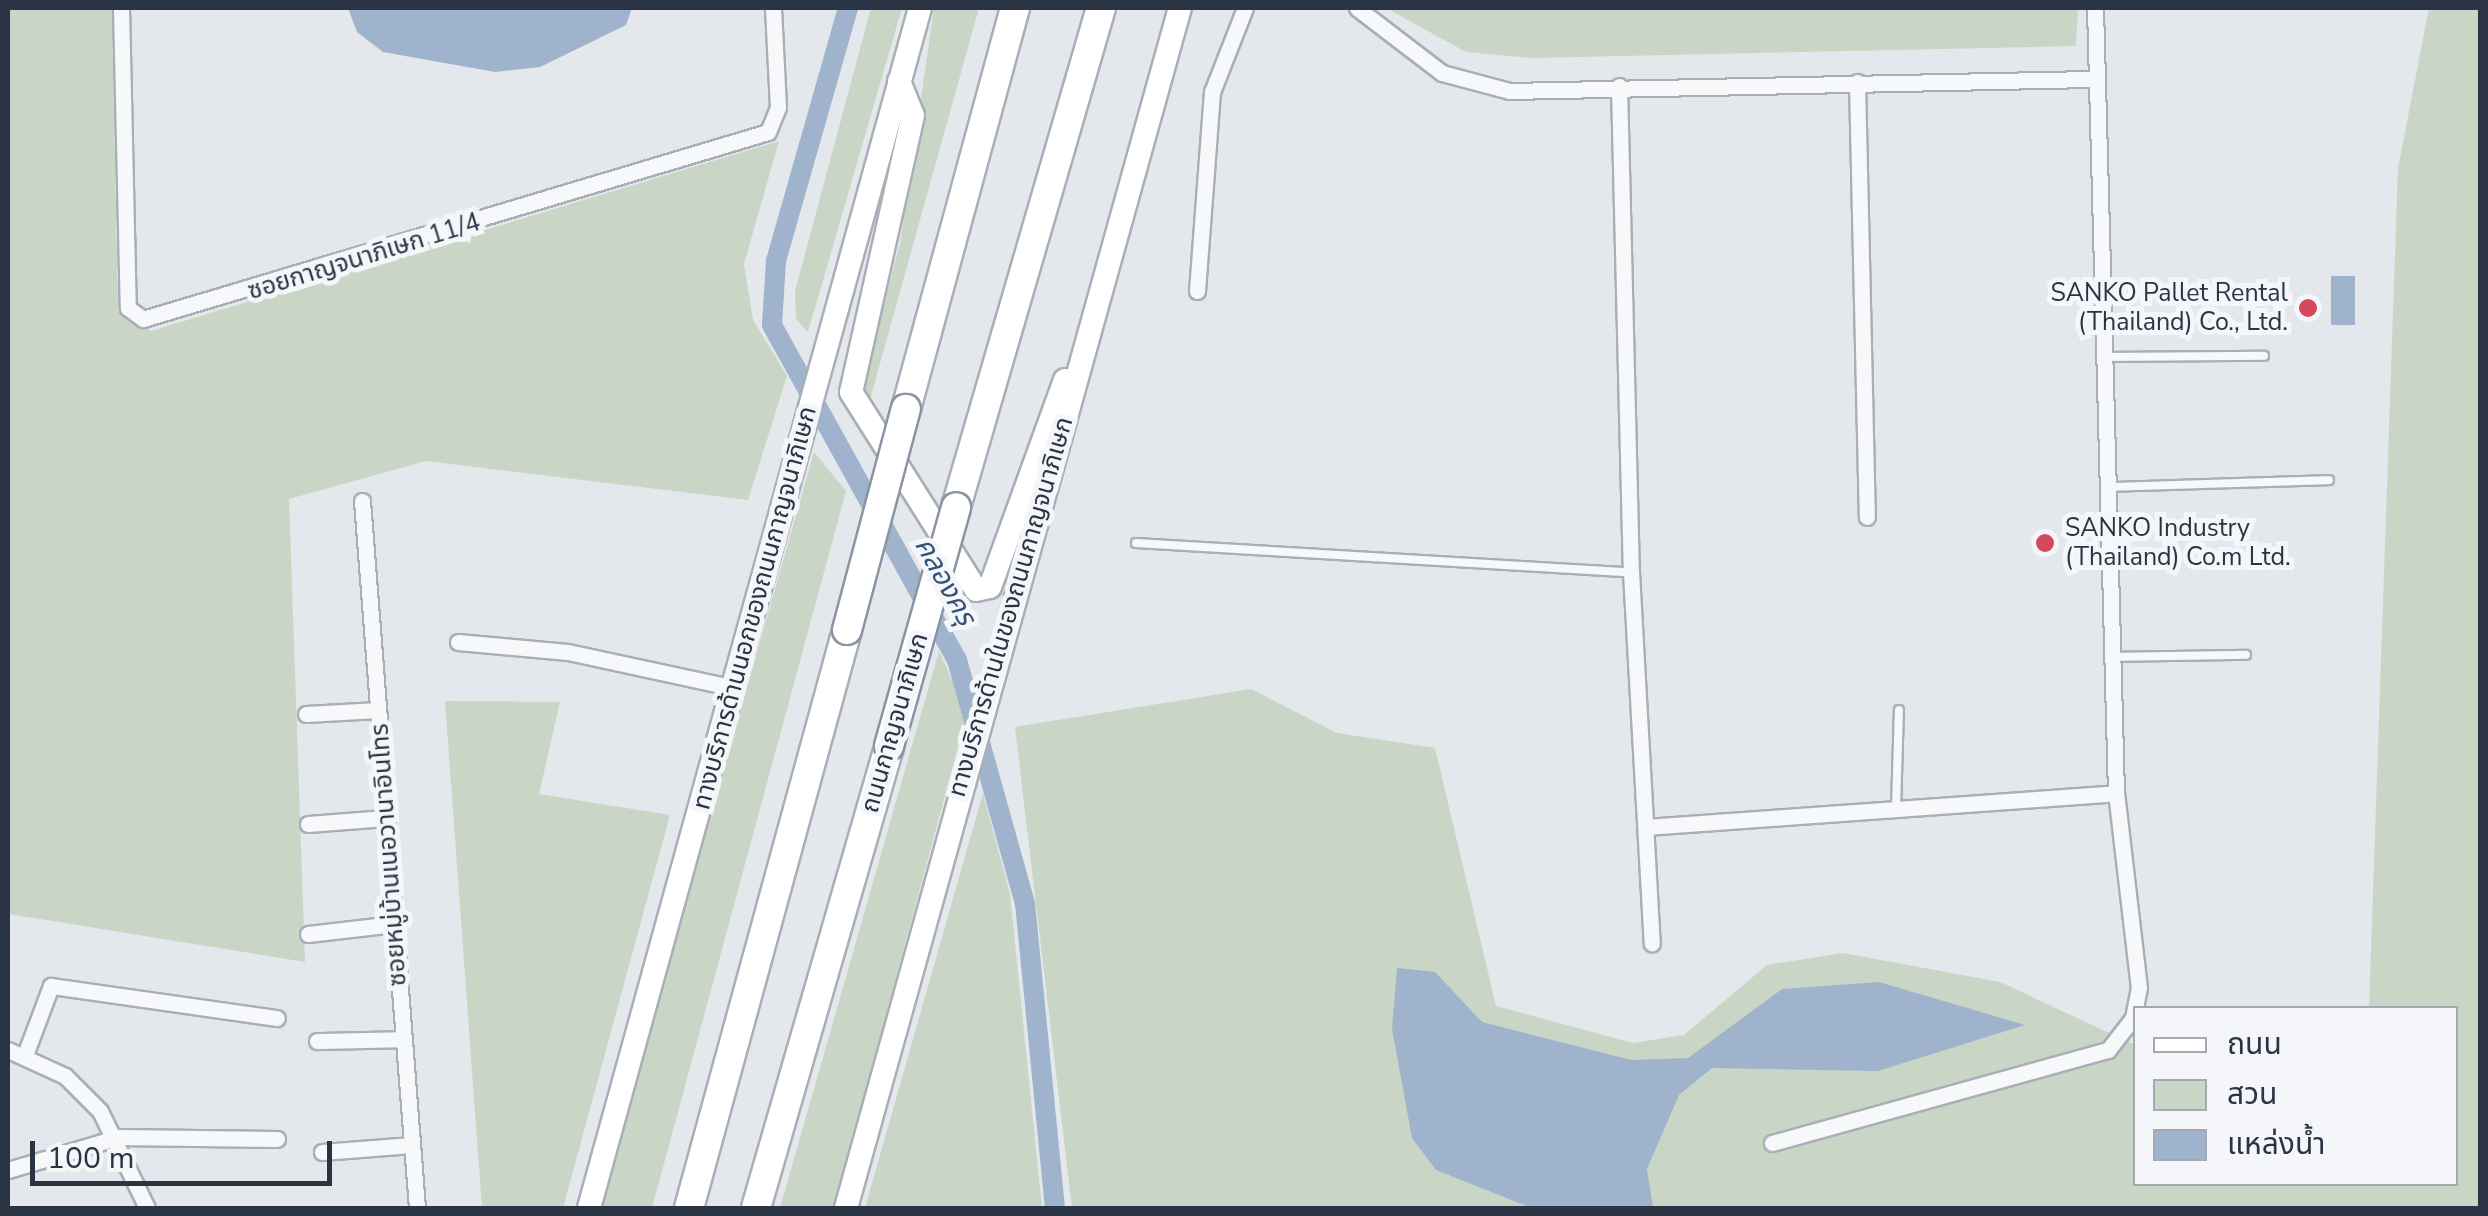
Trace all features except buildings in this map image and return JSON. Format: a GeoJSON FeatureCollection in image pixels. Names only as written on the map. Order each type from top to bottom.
{"type":"FeatureCollection","features":[{"type":"Feature","properties":{"kind":"highway"},"geometry":{"type":"LineString","coordinates":[[689,1208],[1015,8]]}},
{"type":"Feature","properties":{"kind":"highway","name":"ถนนกาญจนาภิเษก"},"geometry":{"type":"LineString","coordinates":[[756,1208],[1101,8]]}},
{"type":"Feature","properties":{"kind":"main road","name":"ทางบริการด้านนอกของถนนกาญจนาภิเษก"},"geometry":{"type":"LineString","coordinates":[[589,1208],[920,8]]}},
{"type":"Feature","properties":{"kind":"main road","name":"ทางบริการด้านในของถนนกาญจนาภิเษก"},"geometry":{"type":"LineString","coordinates":[[846,1208],[957,798],[1180,8]]}},
{"type":"Feature","properties":{"kind":"main road"},"geometry":{"type":"LineString","coordinates":[[899,81],[912,114],[851,392],[976,590],[990,587],[1044,423],[1094,318]]}},
{"type":"Feature","properties":{"kind":"street","name":"ซอยกาญจนาภิเษก 11/4"},"geometry":{"type":"LineString","coordinates":[[122,8],[128,308],[143,319],[768,132],[778,107],[774,8]]}},
{"type":"Feature","properties":{"kind":"street"},"geometry":{"type":"LineString","coordinates":[[1197,291],[1212,92],[1245,8]]}},
{"type":"Feature","properties":{"kind":"street"},"geometry":{"type":"LineString","coordinates":[[1357,8],[1457,80],[1509,91],[2094,79]]}},
{"type":"Feature","properties":{"kind":"street"},"geometry":{"type":"LineString","coordinates":[[2096,8],[2094,79],[2106,357],[2116,793],[2139,988],[2135,1006]]}},
{"type":"Feature","properties":{"kind":"street"},"geometry":{"type":"LineString","coordinates":[[1856,82],[1867,517]]}},
{"type":"Feature","properties":{"kind":"street"},"geometry":{"type":"LineString","coordinates":[[1619,86],[1631,572],[1652,943]]}},
{"type":"Feature","properties":{"kind":"street","name":"ซอยหมู่บ้านเนอวานาอินโทร"},"geometry":{"type":"LineString","coordinates":[[362,502],[417,1208]]}},
{"type":"Feature","properties":{"kind":"street"},"geometry":{"type":"LineString","coordinates":[[458,642],[568,652],[734,688]]}},
{"type":"Feature","properties":{"kind":"street"},"geometry":{"type":"LineString","coordinates":[[306,714],[378,710]]}},
{"type":"Feature","properties":{"kind":"street"},"geometry":{"type":"LineString","coordinates":[[1646,827],[2116,793]]}},
{"type":"Feature","properties":{"kind":"street"},"geometry":{"type":"LineString","coordinates":[[308,824],[386,818]]}},
{"type":"Feature","properties":{"kind":"street"},"geometry":{"type":"LineString","coordinates":[[308,934],[394,924]]}},
{"type":"Feature","properties":{"kind":"street"},"geometry":{"type":"LineString","coordinates":[[25,1055],[50,986],[276,1018]]}},
{"type":"Feature","properties":{"kind":"street"},"geometry":{"type":"LineString","coordinates":[[1772,1142],[2108,1050],[2133,1018]]}},
{"type":"Feature","properties":{"kind":"street"},"geometry":{"type":"LineString","coordinates":[[318,1041],[403,1039]]}},
{"type":"Feature","properties":{"kind":"street"},"geometry":{"type":"LineString","coordinates":[[8,1050],[65,1076],[119,1137],[148,1208]]}},
{"type":"Feature","properties":{"kind":"street"},"geometry":{"type":"LineString","coordinates":[[8,1170],[119,1137],[277,1139]]}},
{"type":"Feature","properties":{"kind":"street"},"geometry":{"type":"LineString","coordinates":[[322,1152],[412,1144]]}},
{"type":"Feature","properties":{"kind":"lane"},"geometry":{"type":"LineString","coordinates":[[2106,357],[2264,356]]}},
{"type":"Feature","properties":{"kind":"lane"},"geometry":{"type":"LineString","coordinates":[[2108,487],[2329,480]]}},
{"type":"Feature","properties":{"kind":"lane"},"geometry":{"type":"LineString","coordinates":[[1136,542],[1631,572]]}},
{"type":"Feature","properties":{"kind":"lane"},"geometry":{"type":"LineString","coordinates":[[2112,657],[2246,656]]}},
{"type":"Feature","properties":{"kind":"lane"},"geometry":{"type":"LineString","coordinates":[[1896,809],[1899,710]]}},
{"type":"Feature","properties":{"kind":"green space"},"geometry":{"type":"Polygon","coordinates":[[[8,8],[112,8],[118,310],[151,331],[779,141],[744,264],[753,320],[787,376],[748,500],[426,461],[289,499],[305,962],[9,914],[8,8]]]}},
{"type":"Feature","properties":{"kind":"green space"},"geometry":{"type":"Polygon","coordinates":[[[871,8],[902,8],[808,332],[796,319],[795,291],[871,8]]]}},
{"type":"Feature","properties":{"kind":"green space"},"geometry":{"type":"Polygon","coordinates":[[[934,8],[979,8],[869,403],[859,396],[900,244],[934,8]]]}},
{"type":"Feature","properties":{"kind":"green space"},"geometry":{"type":"Polygon","coordinates":[[[1386,8],[2078,8],[2076,46],[1531,58],[1466,52],[1386,8]]]}},
{"type":"Feature","properties":{"kind":"green space"},"geometry":{"type":"Polygon","coordinates":[[[2429,8],[2480,8],[2480,1208],[1072,1208],[1015,727],[1251,689],[1337,733],[1435,748],[1496,1006],[1633,1043],[1684,1035],[1767,965],[1843,953],[2000,982],[2133,1044],[2133,1186],[2458,1186],[2458,1006],[2369,1006],[2398,168],[2429,8]]]}},
{"type":"Feature","properties":{"kind":"green space"},"geometry":{"type":"Polygon","coordinates":[[[814,452],[846,491],[652,1208],[599,1208],[814,452]]]}},
{"type":"Feature","properties":{"kind":"green space"},"geometry":{"type":"Polygon","coordinates":[[[939,651],[967,714],[834,1208],[780,1208],[939,651]]]}},
{"type":"Feature","properties":{"kind":"green space"},"geometry":{"type":"Polygon","coordinates":[[[445,701],[560,702],[539,794],[670,815],[563,1208],[482,1208],[445,701]]]}},
{"type":"Feature","properties":{"kind":"green space"},"geometry":{"type":"Polygon","coordinates":[[[983,793],[1010,894],[1042,1208],[865,1208],[983,793]]]}},
{"type":"Feature","properties":{"kind":"water"},"geometry":{"type":"Polygon","coordinates":[[[348,8],[632,8],[626,25],[540,67],[495,72],[383,52],[357,32],[348,8]]]}},
{"type":"Feature","properties":{"kind":"water"},"geometry":{"type":"Polygon","coordinates":[[[2331,276],[2355,276],[2355,325],[2331,325],[2331,276]]]}},
{"type":"Feature","properties":{"kind":"water"},"geometry":{"type":"Polygon","coordinates":[[[1397,968],[1435,972],[1482,1022],[1631,1060],[1688,1058],[1782,989],[1879,982],[2025,1025],[1878,1071],[1712,1068],[1679,1095],[1647,1169],[1653,1208],[1532,1208],[1436,1170],[1412,1138],[1392,1029],[1397,968]]]}},
{"type":"Feature","properties":{"kind":"waterway","name":"คลองครุ"},"geometry":{"type":"LineString","coordinates":[[848,8],[776,261],[772,325],[957,660],[1025,903],[1055,1208]]}},
{"type":"Feature","properties":{"kind":"place","name":"SANKO Pallet Rental (Thailand) Co., Ltd."},"geometry":{"type":"Point","coordinates":[2308,308]}},
{"type":"Feature","properties":{"kind":"place","name":"SANKO Industry (Thailand) Co.m Ltd."},"geometry":{"type":"Point","coordinates":[2045,543]}}]}
